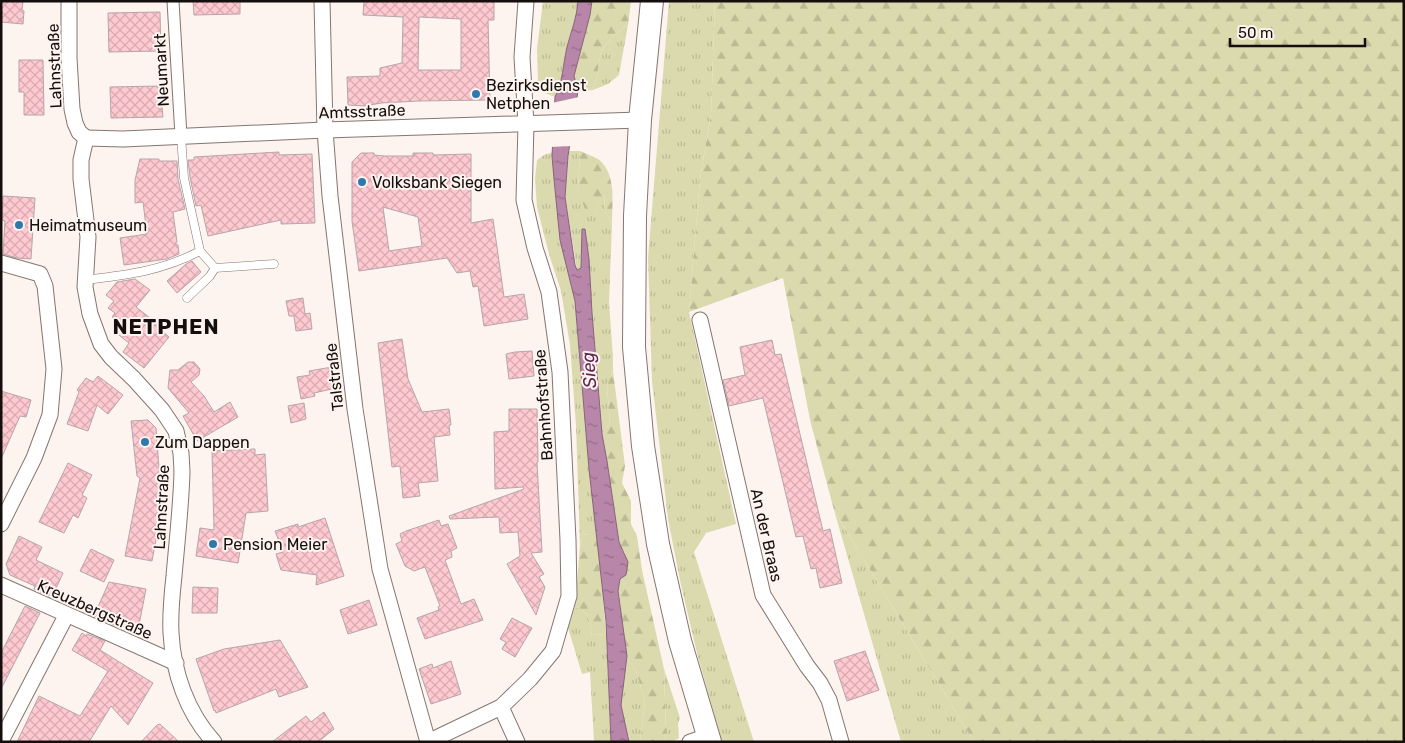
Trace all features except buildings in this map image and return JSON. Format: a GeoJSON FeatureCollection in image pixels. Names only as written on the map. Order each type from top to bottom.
{"type":"FeatureCollection","features":[{"type":"Feature","properties":{"kind":"main road"},"geometry":{"type":"LineString","coordinates":[[652,1],[640,120],[635,216],[634,347],[643,446],[658,544],[703,740]]}},
{"type":"Feature","properties":{"kind":"street","name":"Lahnstraße"},"geometry":{"type":"LineString","coordinates":[[69,1],[69,58],[72,109],[79,132],[86,138],[81,179],[88,237],[85,287],[90,314],[101,344],[162,410],[176,431],[181,453],[181,498],[171,633],[183,691],[202,729],[214,742]]}},
{"type":"Feature","properties":{"kind":"street","name":"Neumarkt"},"geometry":{"type":"LineString","coordinates":[[173,1],[181,136]]}},
{"type":"Feature","properties":{"kind":"street","name":"Talstraße"},"geometry":{"type":"LineString","coordinates":[[322,1],[325,130],[330,196],[355,409],[380,569],[428,742]]}},
{"type":"Feature","properties":{"kind":"street","name":"Bahnhofstraße"},"geometry":{"type":"LineString","coordinates":[[428,742],[501,707],[538,671],[553,651],[569,596],[560,372],[549,292],[535,248],[524,200],[533,124],[522,58],[526,1]]}},
{"type":"Feature","properties":{"kind":"street","name":"Amtsstraße"},"geometry":{"type":"LineString","coordinates":[[86,138],[123,139],[325,130],[640,120]]}},
{"type":"Feature","properties":{"kind":"street"},"geometry":{"type":"LineString","coordinates":[[1,263],[40,274],[45,286],[54,370],[50,416],[34,458],[1,524]]}},
{"type":"Feature","properties":{"kind":"street","name":"An der Braas"},"geometry":{"type":"LineString","coordinates":[[700,320],[763,594],[829,700],[841,742]]}},
{"type":"Feature","properties":{"kind":"street","name":"Kreuzbergstraße"},"geometry":{"type":"LineString","coordinates":[[1,586],[176,663]]}},
{"type":"Feature","properties":{"kind":"street"},"geometry":{"type":"LineString","coordinates":[[1,741],[66,616]]}},
{"type":"Feature","properties":{"kind":"street"},"geometry":{"type":"LineString","coordinates":[[501,707],[517,742]]}},
{"type":"Feature","properties":{"kind":"lane"},"geometry":{"type":"LineString","coordinates":[[181,136],[184,178],[200,251],[215,268]]}},
{"type":"Feature","properties":{"kind":"lane"},"geometry":{"type":"LineString","coordinates":[[85,280],[145,272],[185,259],[200,251]]}},
{"type":"Feature","properties":{"kind":"lane"},"geometry":{"type":"LineString","coordinates":[[215,268],[274,264]]}},
{"type":"Feature","properties":{"kind":"lane"},"geometry":{"type":"LineString","coordinates":[[187,298],[210,276],[215,268]]}},
{"type":"Feature","properties":{"kind":"green space"},"geometry":{"type":"Polygon","coordinates":[[[543,1],[578,1],[561,79],[555,97],[545,93],[538,82],[537,49],[543,1]]]}},
{"type":"Feature","properties":{"kind":"green space"},"geometry":{"type":"Polygon","coordinates":[[[592,1],[631,1],[628,25],[615,34],[601,51],[593,90],[578,91],[574,76],[592,1]]]}},
{"type":"Feature","properties":{"kind":"green space"},"geometry":{"type":"Polygon","coordinates":[[[669,1],[715,1],[711,114],[700,179],[689,312],[736,524],[706,533],[694,552],[754,742],[722,742],[698,657],[668,519],[652,381],[648,258],[669,1]]]}},
{"type":"Feature","properties":{"kind":"green space"},"geometry":{"type":"Polygon","coordinates":[[[715,1],[1404,1],[1404,742],[974,742],[834,510],[810,420],[783,278],[689,312],[700,179],[711,114],[715,1]]]}},
{"type":"Feature","properties":{"kind":"green space"},"geometry":{"type":"Polygon","coordinates":[[[628,25],[619,75],[608,84],[593,90],[601,51],[615,34],[628,25]]]}},
{"type":"Feature","properties":{"kind":"green space"},"geometry":{"type":"Polygon","coordinates":[[[569,151],[580,151],[578,189],[595,211],[604,193],[605,211],[612,224],[609,303],[613,371],[607,386],[610,423],[602,434],[589,259],[585,229],[582,229],[581,268],[577,270],[565,197],[569,151]]]}},
{"type":"Feature","properties":{"kind":"green space"},"geometry":{"type":"Polygon","coordinates":[[[580,151],[598,159],[608,172],[613,198],[612,224],[605,211],[604,194],[595,211],[586,212],[578,189],[580,151]]]}},
{"type":"Feature","properties":{"kind":"green space"},"geometry":{"type":"Polygon","coordinates":[[[553,152],[560,240],[575,301],[589,469],[598,541],[588,534],[583,535],[580,546],[576,426],[570,345],[561,291],[537,207],[535,179],[537,160],[553,152]]]}},
{"type":"Feature","properties":{"kind":"green space"},"geometry":{"type":"Polygon","coordinates":[[[613,371],[625,466],[622,483],[631,501],[631,524],[637,536],[642,570],[664,669],[666,734],[664,742],[640,742],[645,702],[636,671],[627,658],[622,629],[618,591],[625,553],[619,542],[602,434],[610,423],[607,386],[613,371]]]}},
{"type":"Feature","properties":{"kind":"green space"},"geometry":{"type":"Polygon","coordinates":[[[834,510],[974,742],[901,742],[834,510]]]}},
{"type":"Feature","properties":{"kind":"green space"},"geometry":{"type":"Polygon","coordinates":[[[588,534],[598,541],[606,634],[592,635],[586,614],[575,607],[580,546],[583,535],[588,534]]]}},
{"type":"Feature","properties":{"kind":"green space"},"geometry":{"type":"Polygon","coordinates":[[[575,607],[586,614],[592,635],[606,634],[611,742],[594,742],[590,672],[582,674],[568,628],[575,607]]]}},
{"type":"Feature","properties":{"kind":"green space"},"geometry":{"type":"Polygon","coordinates":[[[627,658],[636,671],[645,702],[640,742],[629,742],[621,705],[627,658]]]}},
{"type":"Feature","properties":{"kind":"green space"},"geometry":{"type":"Polygon","coordinates":[[[664,669],[680,718],[678,723],[679,738],[672,742],[664,742],[666,734],[664,669]]]}},
{"type":"Feature","properties":{"kind":"water","name":"Sieg"},"geometry":{"type":"Polygon","coordinates":[[[578,1],[592,1],[574,76],[578,91],[568,156],[565,197],[577,270],[581,268],[582,229],[585,229],[589,259],[602,434],[619,542],[628,562],[626,575],[620,579],[618,591],[627,656],[621,705],[629,742],[611,742],[606,621],[589,469],[575,301],[560,240],[552,156],[555,97],[561,79],[578,1]]]}},
{"type":"Feature","properties":{"kind":"pier"},"geometry":{"type":"Polygon","coordinates":[[[579,97],[572,146],[550,147],[552,103],[579,97]]]}},
{"type":"Feature","properties":{"kind":"place","name":"Bezirksdienst Netphen"},"geometry":{"type":"Point","coordinates":[476,94]}},
{"type":"Feature","properties":{"kind":"place","name":"Volksbank Siegen"},"geometry":{"type":"Point","coordinates":[362,182]}},
{"type":"Feature","properties":{"kind":"place","name":"Heimatmuseum"},"geometry":{"type":"Point","coordinates":[19,225]}},
{"type":"Feature","properties":{"kind":"place","name":"Zum Dappen"},"geometry":{"type":"Point","coordinates":[145,442]}},
{"type":"Feature","properties":{"kind":"place","name":"Pension Meier"},"geometry":{"type":"Point","coordinates":[213,544]}},
{"type":"Feature","properties":{"kind":"district","name":"NETPHEN"},"geometry":{"type":"Point","coordinates":[166,327]}}]}
